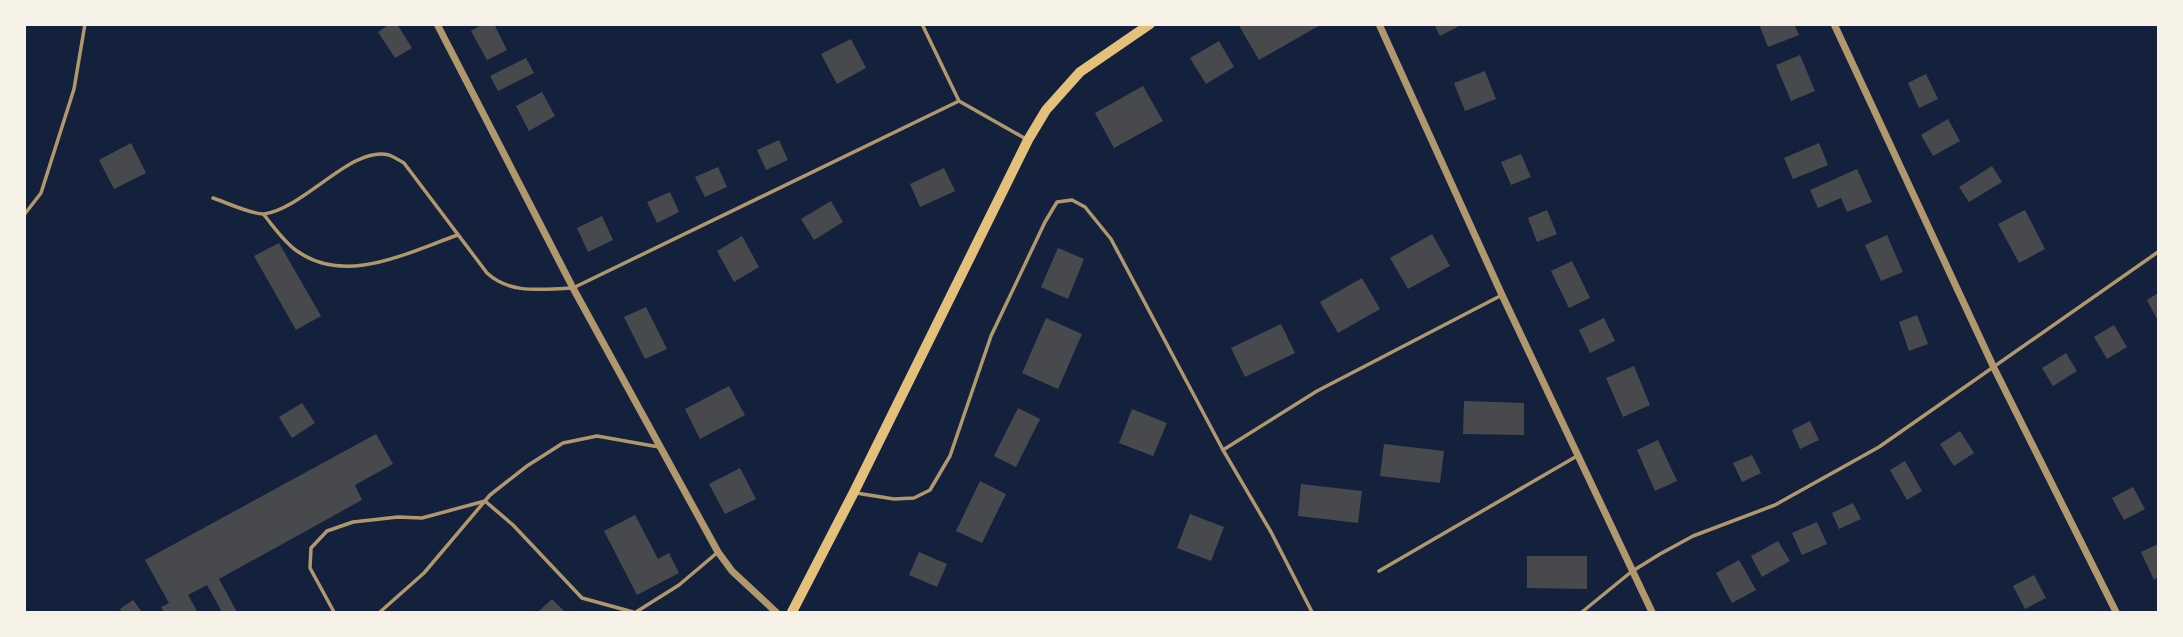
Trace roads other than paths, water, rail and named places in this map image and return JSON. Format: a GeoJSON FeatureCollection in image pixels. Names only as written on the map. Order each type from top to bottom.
{"type":"FeatureCollection","features":[{"type":"Feature","properties":{"kind":"main road"},"geometry":{"type":"LineString","coordinates":[[792,612],[1028,140],[1046,110],[1080,72],[1150,24]]}},
{"type":"Feature","properties":{"kind":"street"},"geometry":{"type":"LineString","coordinates":[[437,24],[573,288],[718,552],[733,571],[776,612]]}},
{"type":"Feature","properties":{"kind":"street"},"geometry":{"type":"LineString","coordinates":[[1379,24],[1502,296],[1652,612]]}},
{"type":"Feature","properties":{"kind":"street"},"geometry":{"type":"LineString","coordinates":[[1834,24],[1994,368],[2116,612]]}},
{"type":"Feature","properties":{"kind":"lane"},"geometry":{"type":"LineString","coordinates":[[24,215],[41,193],[74,89],[85,24]]}},
{"type":"Feature","properties":{"kind":"lane"},"geometry":{"type":"LineString","coordinates":[[922,24],[959,101],[1028,140]]}},
{"type":"Feature","properties":{"kind":"lane"},"geometry":{"type":"LineString","coordinates":[[263,214],[299,200],[362,157],[390,155],[404,163],[486,273],[498,283],[524,290],[573,288],[959,101]]}},
{"type":"Feature","properties":{"kind":"lane"},"geometry":{"type":"LineString","coordinates":[[213,198],[263,214],[294,250],[325,265],[367,266],[458,235]]}},
{"type":"Feature","properties":{"kind":"lane"},"geometry":{"type":"LineString","coordinates":[[854,492],[894,499],[914,498],[930,489],[950,456],[991,336],[1050,212],[1057,202],[1072,200],[1085,207],[1111,239],[1312,612]]}},
{"type":"Feature","properties":{"kind":"lane"},"geometry":{"type":"LineString","coordinates":[[1582,612],[1631,572],[1693,536],[1775,505],[1880,447],[2158,252]]}},
{"type":"Feature","properties":{"kind":"lane"},"geometry":{"type":"LineString","coordinates":[[1223,450],[1317,391],[1502,296]]}},
{"type":"Feature","properties":{"kind":"lane"},"geometry":{"type":"LineString","coordinates":[[380,612],[424,573],[485,501],[527,466],[563,443],[597,436],[662,448]]}},
{"type":"Feature","properties":{"kind":"lane"},"geometry":{"type":"LineString","coordinates":[[1379,571],[1577,456]]}},
{"type":"Feature","properties":{"kind":"lane"},"geometry":{"type":"LineString","coordinates":[[334,612],[310,568],[311,548],[327,531],[353,522],[398,517],[422,518],[485,501]]}},
{"type":"Feature","properties":{"kind":"lane"},"geometry":{"type":"LineString","coordinates":[[485,501],[513,525],[582,598],[634,612],[679,585],[718,552]]}}]}
